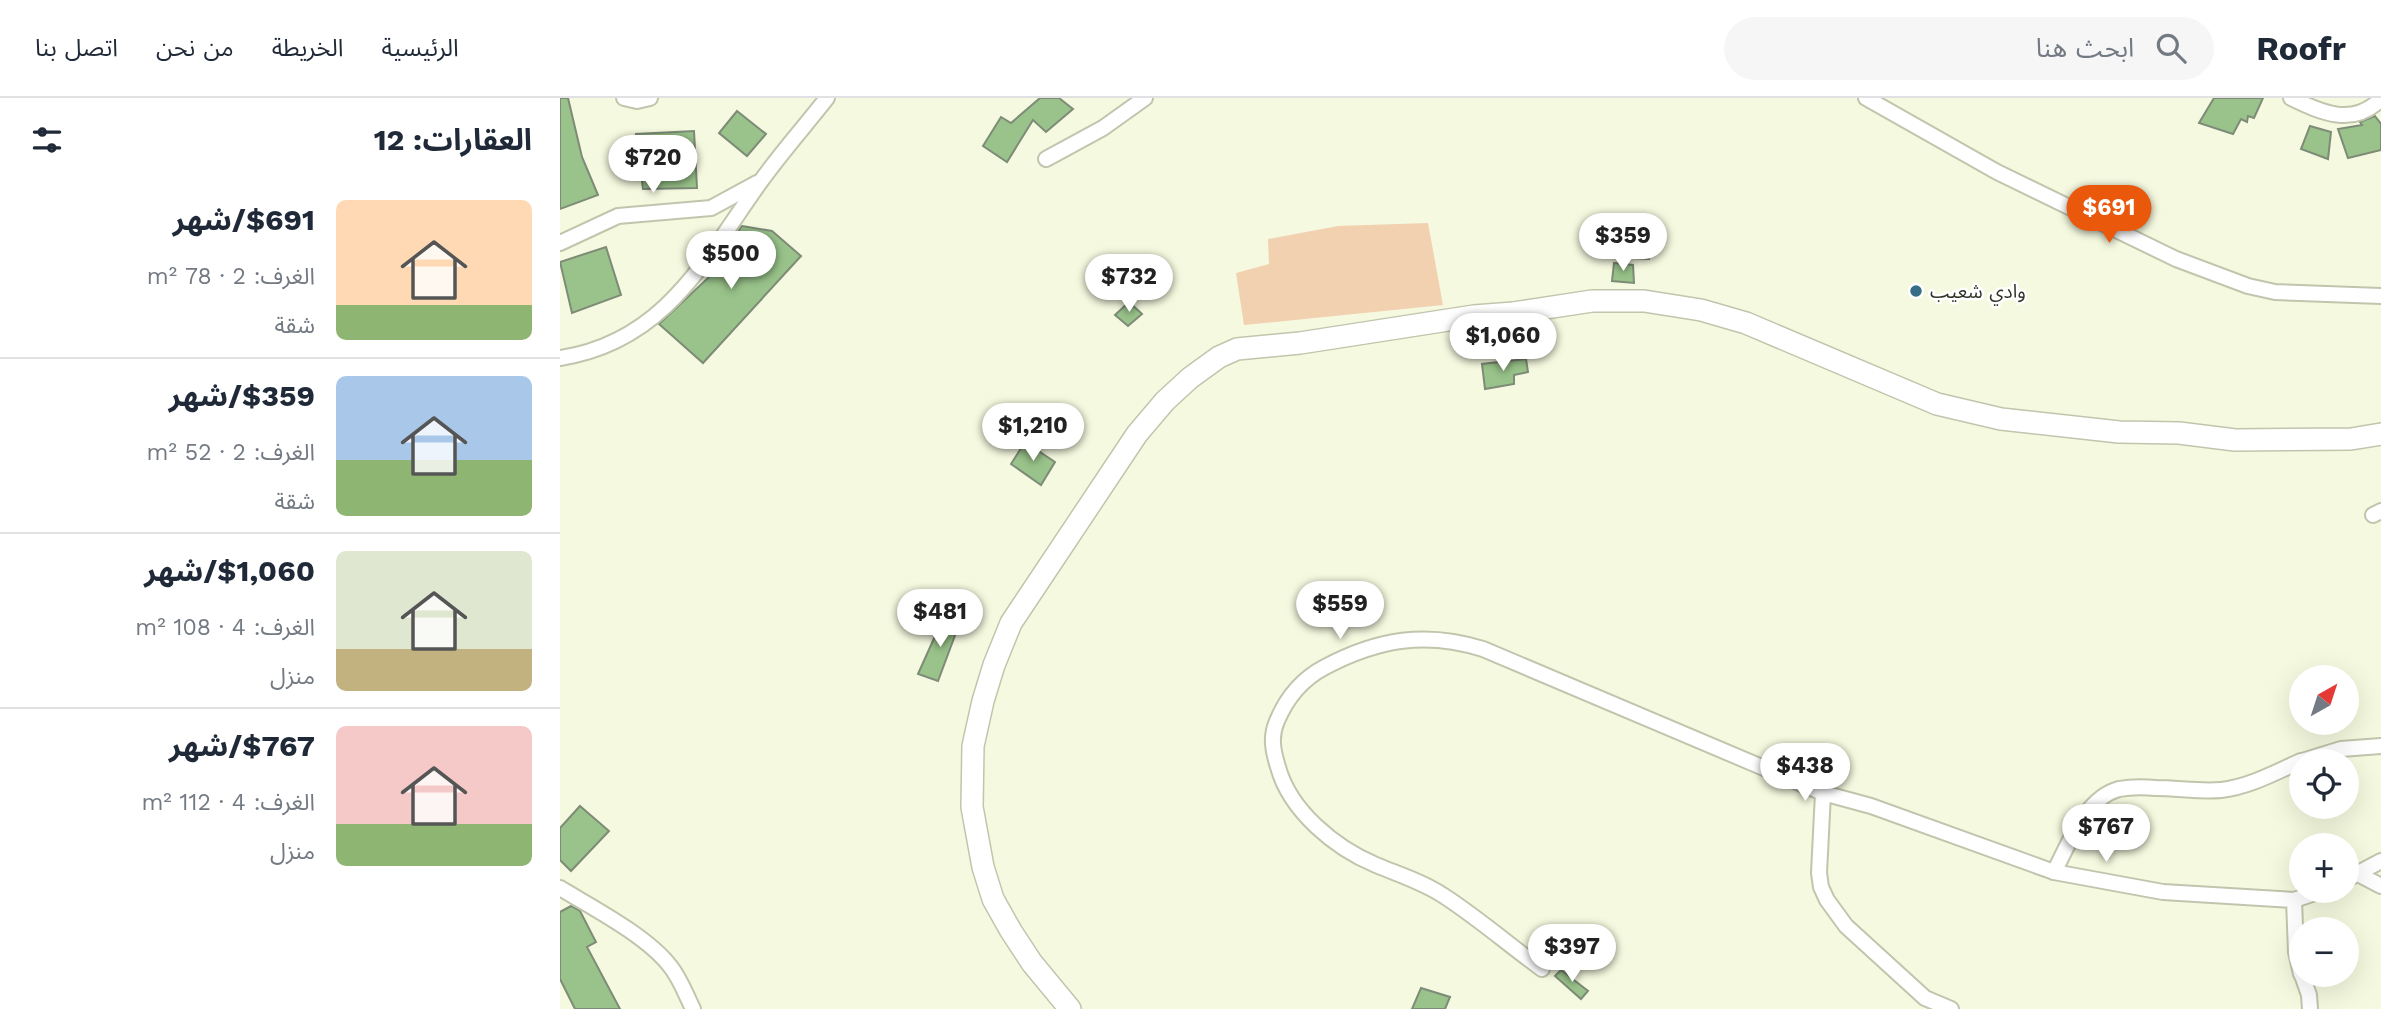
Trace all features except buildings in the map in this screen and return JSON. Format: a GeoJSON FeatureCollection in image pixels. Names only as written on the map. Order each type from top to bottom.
{"type":"FeatureCollection","features":[{"type":"Feature","properties":{"kind":"main road"},"geometry":{"type":"LineString","coordinates":[[1070,1009],[1032,963],[993,899],[983,867],[972,807],[973,746],[994,665],[1011,624],[1152,414],[1190,378],[1219,357],[1237,349],[1300,343],[1592,301],[1644,301],[1701,310],[1746,323],[1937,404],[2001,419],[2119,432],[2179,433],[2235,440],[2351,439],[2381,434]]}},
{"type":"Feature","properties":{"kind":"street"},"geometry":{"type":"LineString","coordinates":[[624,98],[637,102],[650,98]]}},
{"type":"Feature","properties":{"kind":"street"},"geometry":{"type":"LineString","coordinates":[[560,358],[599,349],[622,339],[668,305],[708,259],[761,180],[827,98]]}},
{"type":"Feature","properties":{"kind":"street"},"geometry":{"type":"LineString","coordinates":[[1046,159],[1103,128],[1145,98]]}},
{"type":"Feature","properties":{"kind":"street"},"geometry":{"type":"LineString","coordinates":[[1866,98],[1997,172],[2176,259],[2248,286],[2275,292],[2381,296]]}},
{"type":"Feature","properties":{"kind":"street"},"geometry":{"type":"LineString","coordinates":[[2291,98],[2331,115],[2346,117],[2372,108],[2381,99]]}},
{"type":"Feature","properties":{"kind":"street"},"geometry":{"type":"LineString","coordinates":[[560,243],[618,216],[711,208],[761,180]]}},
{"type":"Feature","properties":{"kind":"street"},"geometry":{"type":"LineString","coordinates":[[1542,969],[1444,896],[1418,881],[1358,856],[1332,839],[1295,804],[1283,785],[1272,748],[1273,729],[1283,707],[1306,678],[1332,663],[1389,642],[1407,639],[1455,641],[1483,649],[1823,793],[1871,806],[2054,872],[2163,892],[2289,900]]}},
{"type":"Feature","properties":{"kind":"street"},"geometry":{"type":"LineString","coordinates":[[2341,749],[2381,746]]}},
{"type":"Feature","properties":{"kind":"street"},"geometry":{"type":"LineString","coordinates":[[2054,872],[2079,825],[2095,804],[2119,789],[2152,787],[2225,790],[2250,783],[2289,766]]}},
{"type":"Feature","properties":{"kind":"street"},"geometry":{"type":"LineString","coordinates":[[1823,793],[1819,873],[1827,900],[1846,926],[1927,1003],[1951,1009]]}},
{"type":"Feature","properties":{"kind":"street"},"geometry":{"type":"LineString","coordinates":[[2359,873],[2381,861]]}},
{"type":"Feature","properties":{"kind":"street"},"geometry":{"type":"LineString","coordinates":[[2359,879],[2381,886]]}},
{"type":"Feature","properties":{"kind":"street"},"geometry":{"type":"LineString","coordinates":[[560,888],[662,957],[676,974],[693,1009]]}},
{"type":"Feature","properties":{"kind":"street"},"geometry":{"type":"LineString","coordinates":[[2309,1002],[2322,1009]]}},
{"type":"Feature","properties":{"kind":"shaded area"},"geometry":{"type":"Polygon","coordinates":[[[1428,223],[1443,305],[1244,325],[1236,273],[1269,264],[1268,239],[1338,226],[1428,223]]]}},
{"type":"Feature","properties":{"kind":"place","name":"وادي شعيب"},"geometry":{"type":"Point","coordinates":[1916,291]}}]}
